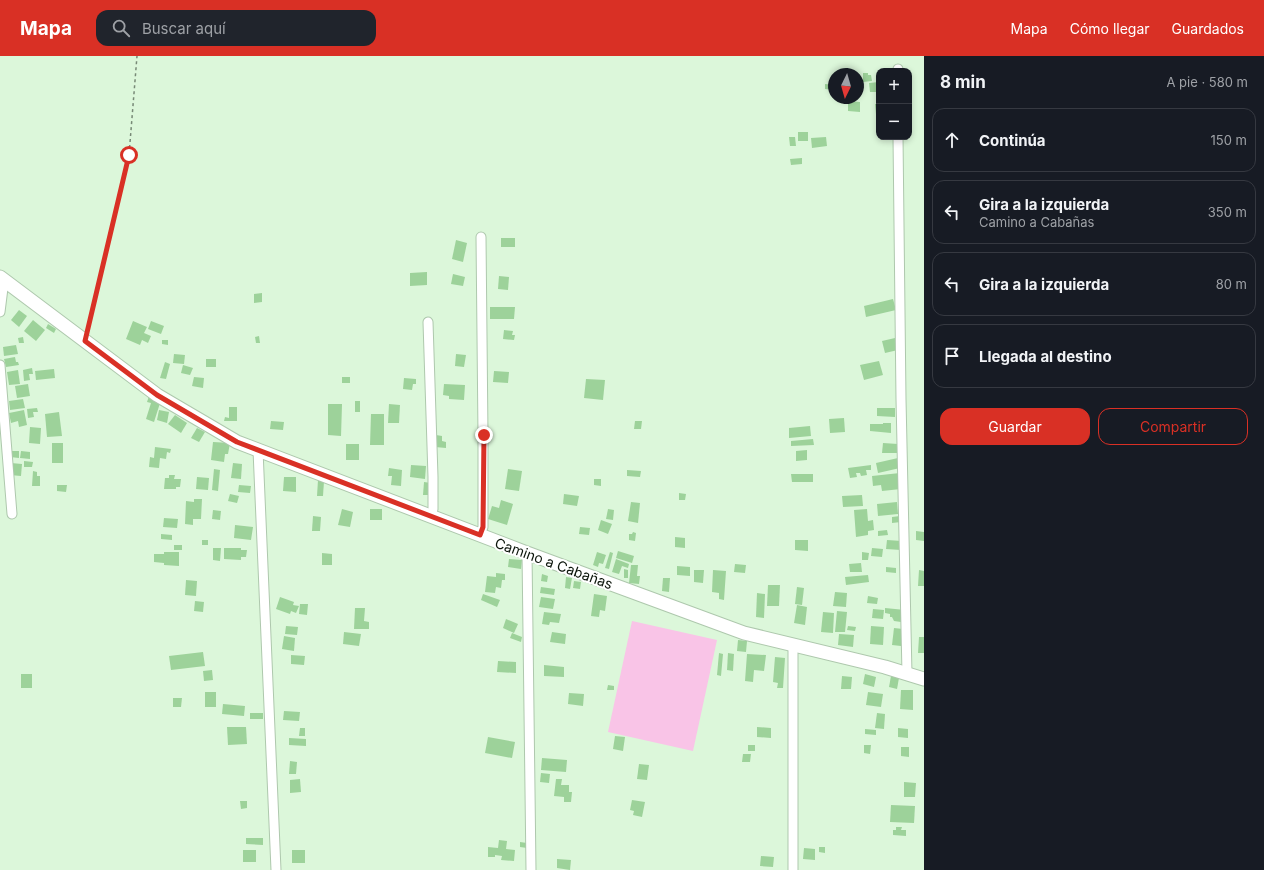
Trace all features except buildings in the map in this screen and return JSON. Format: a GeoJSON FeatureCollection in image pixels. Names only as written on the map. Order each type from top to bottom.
{"type":"FeatureCollection","features":[{"type":"Feature","properties":{"kind":"street"},"geometry":{"type":"LineString","coordinates":[[898,140],[901,399],[907,674]]}},
{"type":"Feature","properties":{"kind":"street"},"geometry":{"type":"LineString","coordinates":[[480,535],[483,527],[484,435],[481,238]]}},
{"type":"Feature","properties":{"kind":"street","name":"Camino a Cabañas"},"geometry":{"type":"LineString","coordinates":[[2,278],[157,395],[237,442],[527,553],[744,633],[884,667],[924,679]]}},
{"type":"Feature","properties":{"kind":"street"},"geometry":{"type":"LineString","coordinates":[[0,312],[2,278]]}},
{"type":"Feature","properties":{"kind":"street"},"geometry":{"type":"LineString","coordinates":[[428,322],[433,477],[433,509],[431,516]]}},
{"type":"Feature","properties":{"kind":"street"},"geometry":{"type":"LineString","coordinates":[[0,365],[12,514]]}},
{"type":"Feature","properties":{"kind":"street"},"geometry":{"type":"LineString","coordinates":[[258,450],[276,870]]}},
{"type":"Feature","properties":{"kind":"street"},"geometry":{"type":"LineString","coordinates":[[527,553],[531,870]]}},
{"type":"Feature","properties":{"kind":"street"},"geometry":{"type":"LineString","coordinates":[[793,645],[793,870]]}},
{"type":"Feature","properties":{"kind":"path"},"geometry":{"type":"LineString","coordinates":[[85,341],[129,155],[136,56]]}},
{"type":"Feature","properties":{"kind":"shaded area"},"geometry":{"type":"Polygon","coordinates":[[[632,621],[717,640],[693,751],[608,732],[632,621]]]}},
{"type":"Feature","properties":{"kind":"route"},"geometry":{"type":"LineString","coordinates":[[129,155],[85,341],[157,395],[237,442],[480,535],[483,527],[484,435]]}}]}
